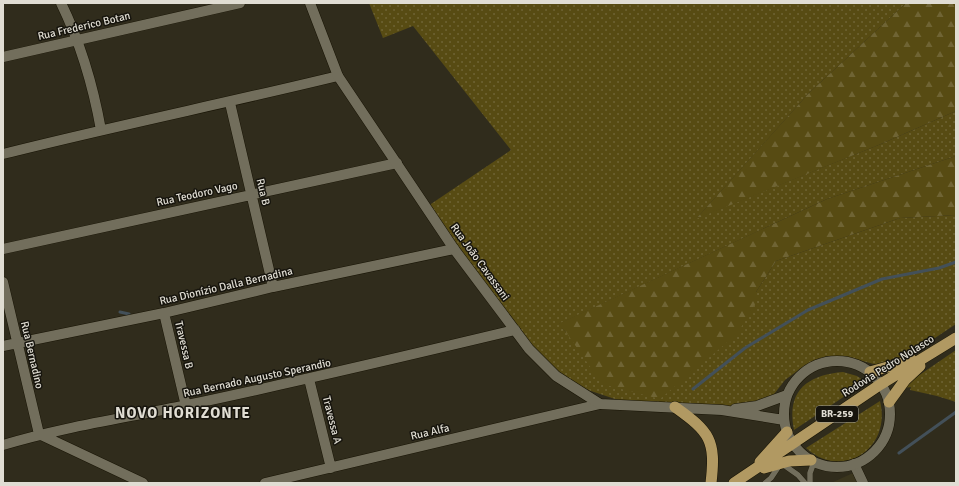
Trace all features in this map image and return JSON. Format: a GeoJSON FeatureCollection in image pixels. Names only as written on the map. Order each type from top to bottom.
{"type":"FeatureCollection","features":[{"type":"Feature","properties":{"kind":"highway","name":"Rodovia Pedro Nolasco"},"geometry":{"type":"LineString","coordinates":[[734,483],[881,384],[956,338]]}},
{"type":"Feature","properties":{"kind":"highway"},"geometry":{"type":"LineString","coordinates":[[870,372],[896,366],[937,351]]}},
{"type":"Feature","properties":{"kind":"highway"},"geometry":{"type":"LineString","coordinates":[[889,402],[905,380],[937,351]]}},
{"type":"Feature","properties":{"kind":"highway"},"geometry":{"type":"LineString","coordinates":[[675,406],[698,423],[709,438],[713,458],[711,483]]}},
{"type":"Feature","properties":{"kind":"highway"},"geometry":{"type":"LineString","coordinates":[[750,473],[787,432]]}},
{"type":"Feature","properties":{"kind":"highway"},"geometry":{"type":"LineString","coordinates":[[750,473],[781,462],[812,461]]}},
{"type":"Feature","properties":{"kind":"street"},"geometry":{"type":"LineString","coordinates":[[61,3],[78,39],[91,81],[101,130]]}},
{"type":"Feature","properties":{"kind":"street","name":"Rua Frederico Botan"},"geometry":{"type":"LineString","coordinates":[[3,57],[240,3]]}},
{"type":"Feature","properties":{"kind":"street","name":"Rua João Cavassani"},"geometry":{"type":"LineString","coordinates":[[310,3],[338,76],[454,249],[534,354],[556,376],[600,404]]}},
{"type":"Feature","properties":{"kind":"street"},"geometry":{"type":"LineString","coordinates":[[3,154],[338,76]]}},
{"type":"Feature","properties":{"kind":"street","name":"Rua B"},"geometry":{"type":"LineString","coordinates":[[230,102],[273,287]]}},
{"type":"Feature","properties":{"kind":"street","name":"Rua Teodoro Vago"},"geometry":{"type":"LineString","coordinates":[[3,249],[397,163]]}},
{"type":"Feature","properties":{"kind":"street","name":"Rua Dionízio Dalla Bernadina"},"geometry":{"type":"LineString","coordinates":[[3,346],[164,313],[273,287],[454,249]]}},
{"type":"Feature","properties":{"kind":"street","name":"Rua Bernadino"},"geometry":{"type":"LineString","coordinates":[[3,282],[39,434]]}},
{"type":"Feature","properties":{"kind":"street","name":"Travessa B"},"geometry":{"type":"LineString","coordinates":[[164,313],[186,406]]}},
{"type":"Feature","properties":{"kind":"street","name":"Rua Bernado Augusto Sperandio"},"geometry":{"type":"LineString","coordinates":[[3,444],[39,434],[186,406],[309,379],[515,330]]}},
{"type":"Feature","properties":{"kind":"street"},"geometry":{"type":"LineString","coordinates":[[832,361],[846,361],[859,365],[870,372],[881,384],[889,402],[890,422],[883,441],[874,452],[854,464],[837,467],[812,461],[793,444],[787,432],[784,420],[784,408],[787,395],[797,379],[807,370],[819,364],[832,361]]}},
{"type":"Feature","properties":{"kind":"street","name":"Travessa A"},"geometry":{"type":"LineString","coordinates":[[309,379],[331,468]]}},
{"type":"Feature","properties":{"kind":"street"},"geometry":{"type":"LineString","coordinates":[[722,410],[757,406],[787,395]]}},
{"type":"Feature","properties":{"kind":"street"},"geometry":{"type":"LineString","coordinates":[[600,404],[675,406],[722,410],[784,420]]}},
{"type":"Feature","properties":{"kind":"street","name":"Rua Alfa"},"geometry":{"type":"LineString","coordinates":[[265,483],[600,404]]}},
{"type":"Feature","properties":{"kind":"street"},"geometry":{"type":"LineString","coordinates":[[39,434],[144,483]]}},
{"type":"Feature","properties":{"kind":"street"},"geometry":{"type":"LineString","coordinates":[[854,464],[863,483]]}},
{"type":"Feature","properties":{"kind":"lane"},"geometry":{"type":"LineString","coordinates":[[810,483],[812,461]]}},
{"type":"Feature","properties":{"kind":"lane"},"geometry":{"type":"LineString","coordinates":[[764,483],[771,478],[781,462],[798,475],[805,483]]}},
{"type":"Feature","properties":{"kind":"shaded area"},"geometry":{"type":"Polygon","coordinates":[[[853,473],[857,483],[831,483],[853,473]]]}},
{"type":"Feature","properties":{"kind":"green space"},"geometry":{"type":"Polygon","coordinates":[[[369,3],[906,3],[808,94],[697,218],[881,144],[956,111],[956,156],[827,199],[559,324],[566,332],[756,292],[776,261],[900,218],[956,215],[956,324],[908,356],[881,366],[848,357],[827,356],[804,366],[785,380],[771,398],[748,406],[710,406],[618,400],[579,387],[552,369],[541,357],[425,208],[511,150],[413,26],[383,38],[369,3]]]}},
{"type":"Feature","properties":{"kind":"green space"},"geometry":{"type":"Polygon","coordinates":[[[906,3],[956,3],[956,111],[881,144],[696,219],[808,94],[906,3]]]}},
{"type":"Feature","properties":{"kind":"green space"},"geometry":{"type":"Polygon","coordinates":[[[956,156],[956,215],[900,218],[776,261],[756,292],[757,301],[737,334],[660,399],[602,384],[566,332],[558,324],[827,199],[956,156]]]}},
{"type":"Feature","properties":{"kind":"green space"},"geometry":{"type":"Polygon","coordinates":[[[956,350],[956,402],[910,390],[911,387],[904,388],[915,378],[956,350]]]}},
{"type":"Feature","properties":{"kind":"green space"},"geometry":{"type":"Polygon","coordinates":[[[843,372],[857,376],[866,382],[794,430],[792,416],[796,395],[810,381],[830,374],[843,372]]]}},
{"type":"Feature","properties":{"kind":"green space"},"geometry":{"type":"Polygon","coordinates":[[[880,401],[882,418],[879,433],[871,446],[861,455],[848,460],[834,461],[820,457],[806,448],[880,401]]]}},
{"type":"Feature","properties":{"kind":"waterway"},"geometry":{"type":"LineString","coordinates":[[693,389],[745,348],[808,310],[882,279],[939,268],[956,262]]}},
{"type":"Feature","properties":{"kind":"waterway"},"geometry":{"type":"LineString","coordinates":[[120,312],[129,314]]}},
{"type":"Feature","properties":{"kind":"waterway"},"geometry":{"type":"LineString","coordinates":[[899,453],[956,412]]}},
{"type":"Feature","properties":{"kind":"district","name":"NOVO HORIZONTE"},"geometry":{"type":"Point","coordinates":[183,413]}}]}
